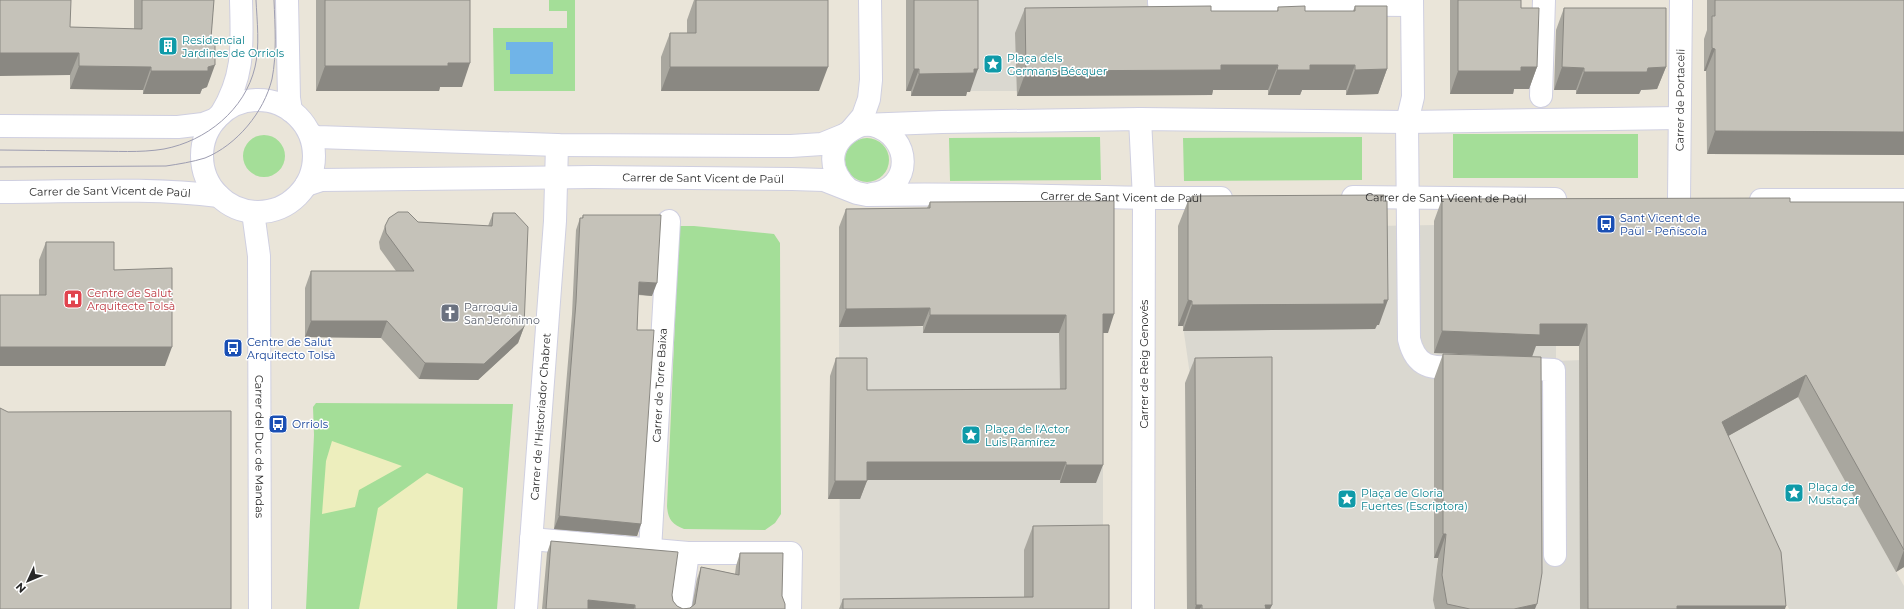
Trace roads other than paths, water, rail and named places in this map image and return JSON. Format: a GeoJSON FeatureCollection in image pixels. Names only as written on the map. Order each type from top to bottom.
{"type":"FeatureCollection","features":[{"type":"Feature","properties":{"kind":"street"},"geometry":{"type":"LineString","coordinates":[[0,126],[178,127],[203,124],[218,117],[237,104],[254,100],[277,103],[291,111],[302,121],[310,134],[314,155],[312,174],[301,192],[289,203],[272,210],[253,212],[235,207],[219,196],[208,181],[203,164],[203,145],[209,128],[218,117],[230,99],[238,77],[242,51],[242,0]]}},
{"type":"Feature","properties":{"kind":"street"},"geometry":{"type":"LineString","coordinates":[[287,0],[289,98],[291,111]]}},
{"type":"Feature","properties":{"kind":"street"},"geometry":{"type":"LineString","coordinates":[[856,130],[882,128],[891,134],[898,142],[902,151],[903,162],[895,181],[887,189],[878,194],[857,192],[838,177],[833,162],[836,147],[856,130],[869,99],[871,80],[870,0]]}},
{"type":"Feature","properties":{"kind":"street"},"geometry":{"type":"LineString","coordinates":[[1159,0],[1159,3],[1412,2],[1413,97],[1407,122],[1409,339],[1412,353],[1420,362],[1432,366],[1554,370],[1555,555]]}},
{"type":"Feature","properties":{"kind":"street"},"geometry":{"type":"LineString","coordinates":[[1541,96],[1544,0]]}},
{"type":"Feature","properties":{"kind":"street","name":"Carrer de Portaceli"},"geometry":{"type":"LineString","coordinates":[[1679,199],[1681,0]]}},
{"type":"Feature","properties":{"kind":"street"},"geometry":{"type":"LineString","coordinates":[[310,134],[317,137],[557,145],[792,146],[822,144],[856,130],[942,122],[1140,119],[1407,122],[1679,118]]}},
{"type":"Feature","properties":{"kind":"street","name":"Carrer de Reig Genovés"},"geometry":{"type":"LineString","coordinates":[[1140,119],[1144,199],[1143,609]]}},
{"type":"Feature","properties":{"kind":"street"},"geometry":{"type":"LineString","coordinates":[[556,177],[557,145]]}},
{"type":"Feature","properties":{"kind":"street","name":"Carrer de Sant Vicent de Paül"},"geometry":{"type":"LineString","coordinates":[[306,185],[321,180],[556,177],[824,180],[857,192],[1144,199],[1240,198]]}},
{"type":"Feature","properties":{"kind":"street","name":"Carrer de l'Historiador Chabret"},"geometry":{"type":"LineString","coordinates":[[526,609],[555,221],[556,177]]}},
{"type":"Feature","properties":{"kind":"street","name":"Carrer de Sant Vicent de Paül"},"geometry":{"type":"LineString","coordinates":[[0,192],[190,192],[219,196]]}},
{"type":"Feature","properties":{"kind":"street","name":"Carrer de Sant Vicent de Paül"},"geometry":{"type":"LineString","coordinates":[[1335,197],[1407,196],[1572,199]]}},
{"type":"Feature","properties":{"kind":"street"},"geometry":{"type":"LineString","coordinates":[[1657,200],[1702,199]]}},
{"type":"Feature","properties":{"kind":"street"},"geometry":{"type":"LineString","coordinates":[[1741,200],[1904,200]]}},
{"type":"Feature","properties":{"kind":"street","name":"Carrer del Duc de Mandas"},"geometry":{"type":"LineString","coordinates":[[253,212],[259,256],[260,609]]}},
{"type":"Feature","properties":{"kind":"street","name":"Carrer de Torre Baixa"},"geometry":{"type":"LineString","coordinates":[[650,550],[669,221]]}},
{"type":"Feature","properties":{"kind":"street"},"geometry":{"type":"LineString","coordinates":[[531,539],[688,553],[791,553],[790,609]]}},
{"type":"Feature","properties":{"kind":"street"},"geometry":{"type":"LineString","coordinates":[[680,609],[688,553]]}},
{"type":"Feature","properties":{"kind":"water"},"geometry":{"type":"Polygon","coordinates":[[[506,42],[553,42],[553,74],[510,74],[510,50],[506,50],[506,42]]]}},
{"type":"Feature","properties":{"kind":"tram line"},"geometry":{"type":"LineString","coordinates":[[0,150],[146,151],[180,145],[209,131],[233,110],[250,83],[257,59],[258,34],[256,0]]}},
{"type":"Feature","properties":{"kind":"tram line"},"geometry":{"type":"LineString","coordinates":[[0,167],[166,166],[205,158],[217,152],[228,145],[248,126],[263,103],[268,91],[272,79],[275,60],[274,0]]}},
{"type":"Feature","properties":{"kind":"place","name":"Residencial Jardines de Orriols"},"geometry":{"type":"Point","coordinates":[168,46]}},
{"type":"Feature","properties":{"kind":"place","name":"Plaça dels Germans Bécquer"},"geometry":{"type":"Point","coordinates":[993,64]}},
{"type":"Feature","properties":{"kind":"place","name":"Sant Vicent de Paül - Peñíscola"},"geometry":{"type":"Point","coordinates":[1606,224]}},
{"type":"Feature","properties":{"kind":"place","name":"Centre de Salut Arquitecte Tolsà"},"geometry":{"type":"Point","coordinates":[73,299]}},
{"type":"Feature","properties":{"kind":"place","name":"Parroquia San Jerónimo"},"geometry":{"type":"Point","coordinates":[450,313]}},
{"type":"Feature","properties":{"kind":"place","name":"Centre de Salut Arquitecto Tolsà"},"geometry":{"type":"Point","coordinates":[233,348]}},
{"type":"Feature","properties":{"kind":"place","name":"Orriols"},"geometry":{"type":"Point","coordinates":[278,424]}},
{"type":"Feature","properties":{"kind":"place","name":"Plaça de l'Actor Luis Ramírez"},"geometry":{"type":"Point","coordinates":[971,435]}},
{"type":"Feature","properties":{"kind":"place","name":"Plaça de Mustaçaf"},"geometry":{"type":"Point","coordinates":[1794,493]}},
{"type":"Feature","properties":{"kind":"place","name":"Plaça de Gloria Fuertes (Escriptora)"},"geometry":{"type":"Point","coordinates":[1347,499]}}]}
